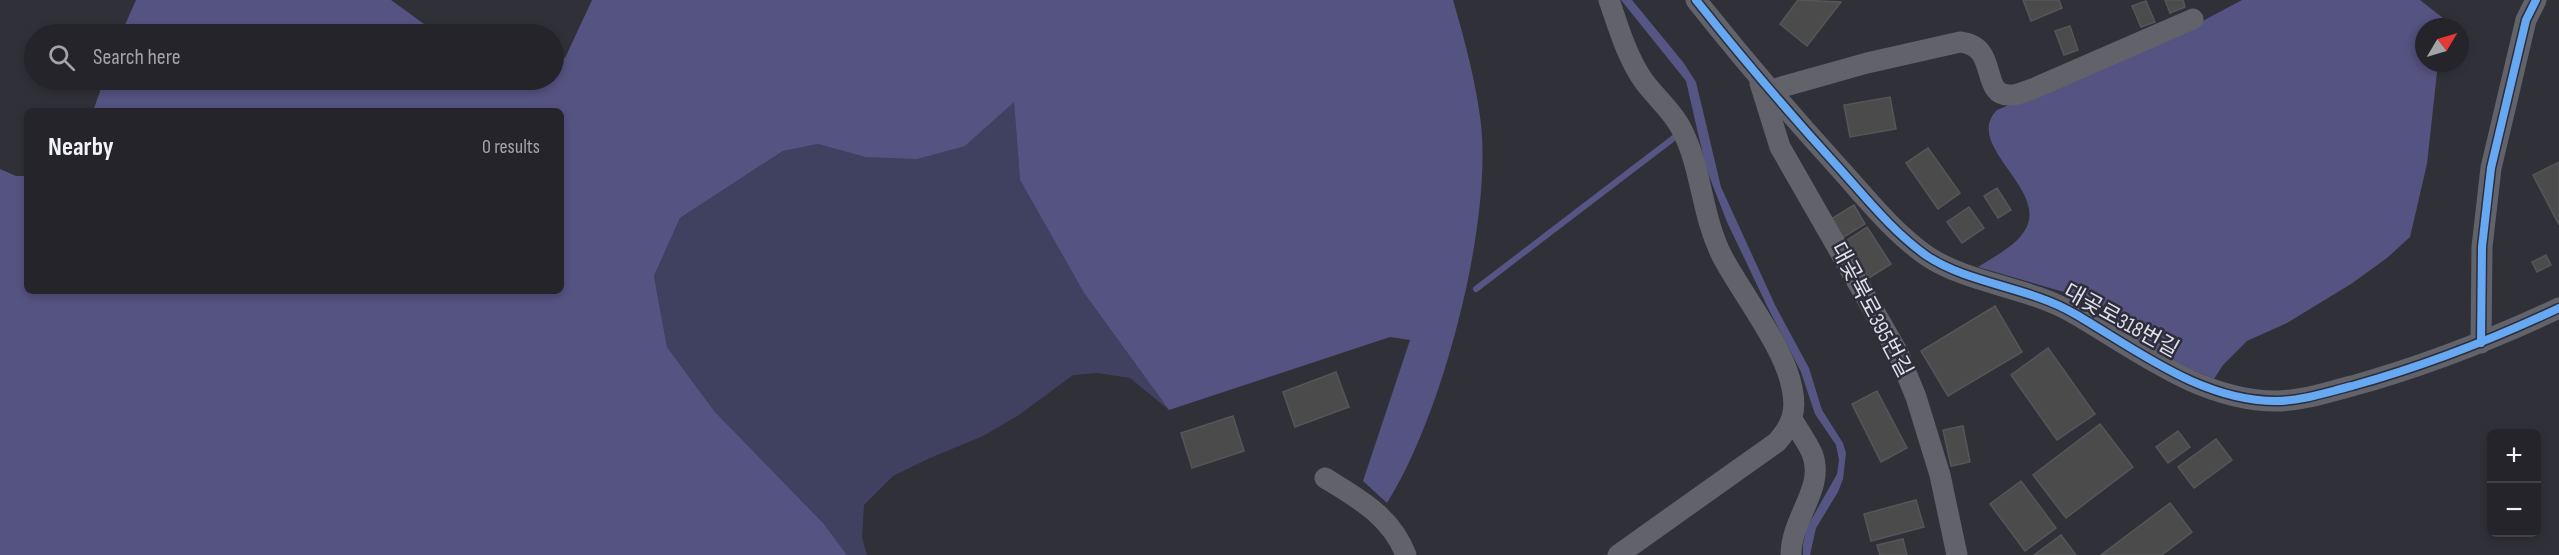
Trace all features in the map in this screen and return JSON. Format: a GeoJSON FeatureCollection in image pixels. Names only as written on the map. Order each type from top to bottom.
{"type":"FeatureCollection","features":[{"type":"Feature","properties":{"kind":"street"},"geometry":{"type":"LineString","coordinates":[[1609,0],[1642,79],[1682,128],[1690,150],[1707,222],[1722,256],[1780,357],[1792,386],[1795,407],[1793,421],[1777,442],[1618,555]]}},
{"type":"Feature","properties":{"kind":"street","name":"대곶로318번길"},"geometry":{"type":"LineString","coordinates":[[1696,0],[1764,83],[1884,218],[1929,257],[1956,270],[2064,307],[2160,365],[2194,381],[2257,400],[2295,400],[2392,375],[2481,343],[2559,308]]}},
{"type":"Feature","properties":{"kind":"street"},"geometry":{"type":"LineString","coordinates":[[2481,343],[2482,247],[2491,168],[2526,20],[2536,0]]}},
{"type":"Feature","properties":{"kind":"street"},"geometry":{"type":"LineString","coordinates":[[1764,83],[1960,42],[1973,44],[1982,51],[1992,86],[2000,93],[2011,96],[2035,88],[2193,20]]}},
{"type":"Feature","properties":{"kind":"street","name":"대곶북로395번길"},"geometry":{"type":"LineString","coordinates":[[1764,83],[1780,147],[1898,353],[1916,397],[1940,475],[1957,555]]}},
{"type":"Feature","properties":{"kind":"street"},"geometry":{"type":"LineString","coordinates":[[1791,555],[1796,523],[1812,491],[1816,470],[1811,452],[1793,421]]}},
{"type":"Feature","properties":{"kind":"street"},"geometry":{"type":"LineString","coordinates":[[1325,478],[1367,503],[1382,516],[1399,538],[1406,555]]}},
{"type":"Feature","properties":{"kind":"shaded area"},"geometry":{"type":"Polygon","coordinates":[[[136,0],[391,0],[424,24],[125,24],[136,0]]]}},
{"type":"Feature","properties":{"kind":"shaded area"},"geometry":{"type":"Polygon","coordinates":[[[592,0],[1453,0],[1470,62],[1481,124],[1482,166],[1479,214],[1471,266],[1444,372],[1407,466],[1387,503],[1363,481],[1410,340],[1390,337],[1169,410],[1084,293],[1020,180],[1014,102],[965,146],[917,159],[865,157],[818,144],[783,151],[680,218],[654,276],[667,347],[715,412],[824,524],[847,555],[0,555],[0,169],[16,176],[24,176],[24,294],[564,294],[564,108],[94,108],[100,90],[564,90],[564,58],[592,0]]]}},
{"type":"Feature","properties":{"kind":"shaded area"},"geometry":{"type":"Polygon","coordinates":[[[1621,0],[1632,0],[1683,62],[1696,82],[1721,187],[1776,307],[1809,368],[1822,410],[1843,443],[1846,453],[1843,479],[1838,492],[1816,528],[1810,555],[1803,555],[1807,527],[1837,474],[1839,460],[1836,445],[1815,414],[1801,372],[1727,222],[1706,168],[1686,81],[1621,0]]]}},
{"type":"Feature","properties":{"kind":"shaded area"},"geometry":{"type":"Polygon","coordinates":[[[2242,0],[2420,0],[2443,18],[2415,18],[2415,72],[2437,72],[2427,164],[2410,237],[2387,258],[2351,284],[2287,323],[2247,341],[2223,365],[2214,379],[2173,362],[2144,345],[2107,313],[2081,297],[1978,267],[2004,251],[2021,236],[2030,215],[2026,199],[1990,138],[1989,124],[1997,110],[2182,32],[2242,0]]]}},
{"type":"Feature","properties":{"kind":"shaded area"},"geometry":{"type":"Polygon","coordinates":[[[1014,101],[1020,180],[1084,293],[1169,410],[1130,378],[1097,373],[1073,375],[1019,415],[983,436],[893,476],[864,505],[862,537],[867,555],[847,555],[824,524],[715,412],[667,347],[654,276],[680,218],[783,151],[818,144],[865,157],[965,146],[1014,101]]]}},
{"type":"Feature","properties":{"kind":"building"},"geometry":{"type":"Polygon","coordinates":[[[1798,0],[1841,2],[1807,46],[1780,24],[1798,0]]]}},
{"type":"Feature","properties":{"kind":"building"},"geometry":{"type":"Polygon","coordinates":[[[2023,0],[2059,0],[2062,8],[2031,21],[2023,0]]]}},
{"type":"Feature","properties":{"kind":"building"},"geometry":{"type":"Polygon","coordinates":[[[2165,0],[2183,0],[2185,7],[2170,13],[2165,0]]]}},
{"type":"Feature","properties":{"kind":"building"},"geometry":{"type":"Polygon","coordinates":[[[2146,1],[2155,22],[2141,27],[2132,6],[2146,1]]]}},
{"type":"Feature","properties":{"kind":"building"},"geometry":{"type":"Polygon","coordinates":[[[2070,26],[2078,50],[2064,55],[2055,31],[2070,26]]]}},
{"type":"Feature","properties":{"kind":"building"},"geometry":{"type":"Polygon","coordinates":[[[1890,97],[1896,129],[1850,137],[1844,105],[1890,97]]]}},
{"type":"Feature","properties":{"kind":"building"},"geometry":{"type":"Polygon","coordinates":[[[1928,148],[1960,193],[1938,209],[1906,163],[1928,148]]]}},
{"type":"Feature","properties":{"kind":"building"},"geometry":{"type":"Polygon","coordinates":[[[2559,162],[2559,225],[2533,175],[2559,162]]]}},
{"type":"Feature","properties":{"kind":"building"},"geometry":{"type":"Polygon","coordinates":[[[1997,188],[2011,210],[1998,218],[1984,196],[1997,188]]]}},
{"type":"Feature","properties":{"kind":"building"},"geometry":{"type":"Polygon","coordinates":[[[1854,205],[1865,224],[1842,238],[1831,219],[1854,205]]]}},
{"type":"Feature","properties":{"kind":"building"},"geometry":{"type":"Polygon","coordinates":[[[1969,207],[1984,228],[1962,243],[1947,222],[1969,207]]]}},
{"type":"Feature","properties":{"kind":"building"},"geometry":{"type":"Polygon","coordinates":[[[1867,227],[1891,264],[1869,278],[1846,241],[1867,227]]]}},
{"type":"Feature","properties":{"kind":"building"},"geometry":{"type":"Polygon","coordinates":[[[2546,255],[2551,265],[2537,272],[2532,262],[2546,255]]]}},
{"type":"Feature","properties":{"kind":"building"},"geometry":{"type":"Polygon","coordinates":[[[1995,306],[2022,352],[1948,396],[1921,351],[1995,306]]]}},
{"type":"Feature","properties":{"kind":"building"},"geometry":{"type":"Polygon","coordinates":[[[2048,348],[2095,414],[2057,440],[2011,375],[2048,348]]]}},
{"type":"Feature","properties":{"kind":"building"},"geometry":{"type":"Polygon","coordinates":[[[1336,372],[1349,407],[1295,427],[1283,392],[1336,372]]]}},
{"type":"Feature","properties":{"kind":"building"},"geometry":{"type":"Polygon","coordinates":[[[1877,391],[1907,448],[1881,462],[1852,404],[1877,391]]]}},
{"type":"Feature","properties":{"kind":"building"},"geometry":{"type":"Polygon","coordinates":[[[1233,416],[1244,451],[1192,468],[1181,433],[1233,416]]]}},
{"type":"Feature","properties":{"kind":"building"},"geometry":{"type":"Polygon","coordinates":[[[2100,424],[2133,467],[2066,518],[2033,475],[2100,424]]]}},
{"type":"Feature","properties":{"kind":"building"},"geometry":{"type":"Polygon","coordinates":[[[1963,426],[1970,462],[1951,466],[1943,430],[1963,426]]]}},
{"type":"Feature","properties":{"kind":"building"},"geometry":{"type":"Polygon","coordinates":[[[2178,431],[2190,447],[2168,463],[2156,447],[2178,431]]]}},
{"type":"Feature","properties":{"kind":"building"},"geometry":{"type":"Polygon","coordinates":[[[2216,439],[2232,460],[2194,488],[2178,467],[2216,439]]]}},
{"type":"Feature","properties":{"kind":"building"},"geometry":{"type":"Polygon","coordinates":[[[2021,481],[2056,528],[2025,551],[1990,504],[2021,481]]]}},
{"type":"Feature","properties":{"kind":"building"},"geometry":{"type":"Polygon","coordinates":[[[1916,500],[1924,527],[1871,541],[1864,514],[1916,500]]]}},
{"type":"Feature","properties":{"kind":"building"},"geometry":{"type":"Polygon","coordinates":[[[2170,503],[2192,532],[2162,555],[2101,555],[2170,503]]]}},
{"type":"Feature","properties":{"kind":"building"},"geometry":{"type":"Polygon","coordinates":[[[2061,535],[2076,555],[2034,555],[2061,535]]]}},
{"type":"Feature","properties":{"kind":"building"},"geometry":{"type":"Polygon","coordinates":[[[1903,539],[1907,555],[1880,555],[1877,545],[1903,539]]]}},
{"type":"Feature","properties":{"kind":"waterway"},"geometry":{"type":"LineString","coordinates":[[1476,289],[1675,137]]}},
{"type":"Feature","properties":{"kind":"cycle path"},"geometry":{"type":"LineString","coordinates":[[1696,0],[1803,128],[1870,203],[1915,247],[1927,256],[1962,273],[2039,297],[2057,305],[2196,383],[2248,399],[2295,400],[2352,386],[2431,361],[2559,308]]}},
{"type":"Feature","properties":{"kind":"cycle path"},"geometry":{"type":"LineString","coordinates":[[2481,343],[2482,247],[2491,168],[2526,20],[2536,0]]}}]}
